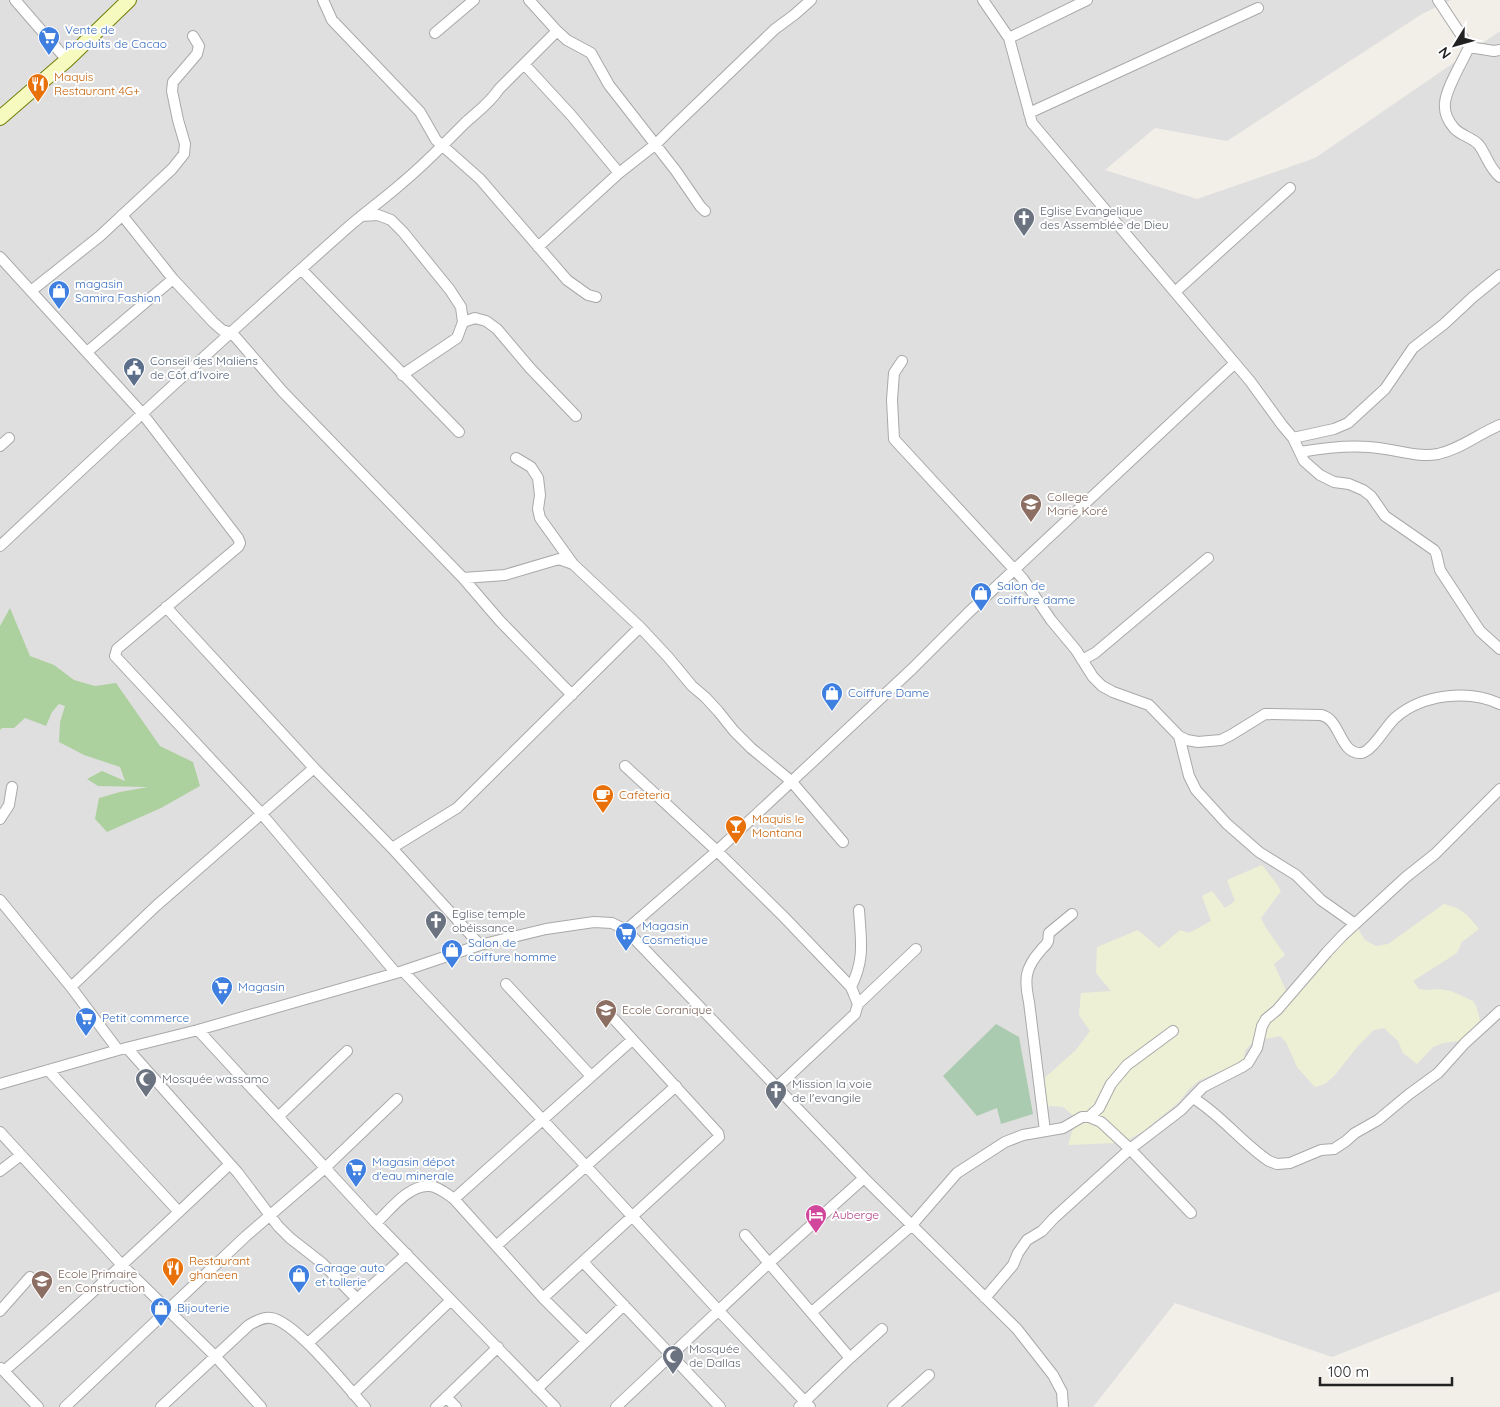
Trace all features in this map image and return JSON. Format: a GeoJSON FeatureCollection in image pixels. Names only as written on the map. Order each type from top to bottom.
{"type":"FeatureCollection","features":[{"type":"Feature","properties":{"kind":"main road"},"geometry":{"type":"LineString","coordinates":[[0,118],[67,60],[126,1]]}},
{"type":"Feature","properties":{"kind":"street"},"geometry":{"type":"LineString","coordinates":[[14,0],[67,60]]}},
{"type":"Feature","properties":{"kind":"street"},"geometry":{"type":"LineString","coordinates":[[323,0],[332,20],[420,112],[436,140],[476,175],[567,280],[588,296],[596,297]]}},
{"type":"Feature","properties":{"kind":"street"},"geometry":{"type":"LineString","coordinates":[[435,33],[474,0]]}},
{"type":"Feature","properties":{"kind":"street"},"geometry":{"type":"LineString","coordinates":[[529,0],[567,40],[591,53],[609,85],[656,144],[705,211]]}},
{"type":"Feature","properties":{"kind":"street"},"geometry":{"type":"LineString","coordinates":[[538,247],[619,173],[656,144],[774,28],[794,15],[811,0]]}},
{"type":"Feature","properties":{"kind":"street"},"geometry":{"type":"LineString","coordinates":[[983,0],[1009,38],[1032,123],[1250,381],[1293,438],[1304,460],[1320,475],[1334,482],[1363,490],[1371,496],[1385,516],[1434,550],[1440,570],[1480,631],[1500,649]]}},
{"type":"Feature","properties":{"kind":"street"},"geometry":{"type":"LineString","coordinates":[[1009,38],[1087,0]]}},
{"type":"Feature","properties":{"kind":"street"},"geometry":{"type":"LineString","coordinates":[[1438,0],[1469,47],[1494,51],[1500,50]]}},
{"type":"Feature","properties":{"kind":"street"},"geometry":{"type":"LineString","coordinates":[[1029,113],[1258,8]]}},
{"type":"Feature","properties":{"kind":"street"},"geometry":{"type":"LineString","coordinates":[[0,546],[142,413],[301,269],[443,147],[557,31]]}},
{"type":"Feature","properties":{"kind":"street"},"geometry":{"type":"LineString","coordinates":[[31,291],[100,236],[172,169],[184,154],[185,144],[172,91],[173,82],[197,54],[199,46],[193,36]]}},
{"type":"Feature","properties":{"kind":"street"},"geometry":{"type":"LineString","coordinates":[[1469,47],[1449,90],[1445,102],[1445,113],[1459,133],[1473,140],[1478,145],[1491,169],[1500,177]]}},
{"type":"Feature","properties":{"kind":"street"},"geometry":{"type":"LineString","coordinates":[[524,64],[571,115],[619,173]]}},
{"type":"Feature","properties":{"kind":"street"},"geometry":{"type":"LineString","coordinates":[[1174,292],[1290,188]]}},
{"type":"Feature","properties":{"kind":"street"},"geometry":{"type":"LineString","coordinates":[[122,215],[173,279],[213,322],[222,330],[232,333],[283,392],[463,578],[500,621],[572,695]]}},
{"type":"Feature","properties":{"kind":"street"},"geometry":{"type":"LineString","coordinates":[[361,216],[378,215],[391,220],[450,290],[461,307],[463,322],[456,338],[402,374]]}},
{"type":"Feature","properties":{"kind":"street"},"geometry":{"type":"LineString","coordinates":[[0,257],[142,413],[240,543],[117,649],[115,656],[261,813],[399,972],[542,1119],[805,1405],[850,1358],[882,1329]]}},
{"type":"Feature","properties":{"kind":"street"},"geometry":{"type":"LineString","coordinates":[[301,269],[459,432]]}},
{"type":"Feature","properties":{"kind":"street"},"geometry":{"type":"LineString","coordinates":[[1293,438],[1334,429],[1348,423],[1385,389],[1412,348],[1444,324],[1472,297],[1500,276]]}},
{"type":"Feature","properties":{"kind":"street"},"geometry":{"type":"LineString","coordinates":[[87,352],[173,279]]}},
{"type":"Feature","properties":{"kind":"street"},"geometry":{"type":"LineString","coordinates":[[463,322],[475,318],[486,321],[496,329],[576,416]]}},
{"type":"Feature","properties":{"kind":"street"},"geometry":{"type":"LineString","coordinates":[[902,361],[894,373],[892,400],[894,440],[1015,570],[1082,660],[1093,678],[1112,692],[1149,705],[1179,736],[1198,742],[1221,740],[1265,714],[1322,715],[1329,718],[1348,748],[1361,753],[1367,751],[1374,744],[1396,717],[1419,703],[1447,696],[1470,695],[1490,699],[1500,704]]}},
{"type":"Feature","properties":{"kind":"street"},"geometry":{"type":"LineString","coordinates":[[626,930],[717,851],[1235,363]]}},
{"type":"Feature","properties":{"kind":"street"},"geometry":{"type":"LineString","coordinates":[[1300,452],[1326,448],[1369,447],[1418,455],[1436,454],[1458,448],[1500,425]]}},
{"type":"Feature","properties":{"kind":"street"},"geometry":{"type":"LineString","coordinates":[[0,446],[9,438]]}},
{"type":"Feature","properties":{"kind":"street"},"geometry":{"type":"LineString","coordinates":[[516,458],[531,467],[538,478],[540,495],[538,509],[540,518],[573,564],[640,628],[751,748],[791,781],[843,842]]}},
{"type":"Feature","properties":{"kind":"street"},"geometry":{"type":"LineString","coordinates":[[1082,660],[1095,653],[1208,558]]}},
{"type":"Feature","properties":{"kind":"street"},"geometry":{"type":"LineString","coordinates":[[463,578],[505,575],[559,559],[573,564]]}},
{"type":"Feature","properties":{"kind":"street"},"geometry":{"type":"LineString","coordinates":[[166,608],[314,768],[392,848],[480,945]]}},
{"type":"Feature","properties":{"kind":"street"},"geometry":{"type":"LineString","coordinates":[[392,848],[457,808],[640,628]]}},
{"type":"Feature","properties":{"kind":"street"},"geometry":{"type":"LineString","coordinates":[[1179,736],[1189,776],[1196,790],[1227,824],[1259,852],[1296,875],[1321,900],[1355,924]]}},
{"type":"Feature","properties":{"kind":"street"},"geometry":{"type":"LineString","coordinates":[[625,766],[784,916],[851,987],[858,1004]]}},
{"type":"Feature","properties":{"kind":"street"},"geometry":{"type":"LineString","coordinates":[[71,987],[156,906],[314,768]]}},
{"type":"Feature","properties":{"kind":"street"},"geometry":{"type":"LineString","coordinates":[[0,819],[9,805],[12,787]]}},
{"type":"Feature","properties":{"kind":"street"},"geometry":{"type":"LineString","coordinates":[[985,1298],[1013,1265],[1018,1253],[1027,1240],[1042,1231],[1130,1149],[1181,1110],[1203,1087],[1248,1062],[1257,1048],[1262,1026],[1266,1019],[1277,1010],[1327,952],[1406,877],[1435,854],[1500,789]]}},
{"type":"Feature","properties":{"kind":"street"},"geometry":{"type":"LineString","coordinates":[[0,900],[122,1049],[230,1164],[290,1238],[322,1263],[357,1299]]}},
{"type":"Feature","properties":{"kind":"street"},"geometry":{"type":"LineString","coordinates":[[851,987],[859,972],[862,959],[860,910]]}},
{"type":"Feature","properties":{"kind":"street"},"geometry":{"type":"LineString","coordinates":[[1045,1132],[1026,986],[1027,970],[1048,941],[1049,933],[1072,914]]}},
{"type":"Feature","properties":{"kind":"street"},"geometry":{"type":"LineString","coordinates":[[0,1084],[122,1049],[198,1030],[399,972],[480,945],[546,929],[594,922],[612,923],[626,930],[911,1226],[1017,1329],[1053,1374],[1062,1392],[1063,1407]]}},
{"type":"Feature","properties":{"kind":"street"},"geometry":{"type":"LineString","coordinates":[[777,1087],[855,1014],[858,1004],[916,949]]}},
{"type":"Feature","properties":{"kind":"street"},"geometry":{"type":"LineString","coordinates":[[506,984],[592,1076]]}},
{"type":"Feature","properties":{"kind":"street"},"geometry":{"type":"LineString","coordinates":[[543,1298],[719,1136],[602,1006]]}},
{"type":"Feature","properties":{"kind":"street"},"geometry":{"type":"LineString","coordinates":[[1192,1098],[1203,1104],[1269,1161],[1277,1164],[1290,1163],[1321,1150],[1334,1149],[1355,1133],[1378,1120],[1438,1073],[1465,1042],[1500,1011]]}},
{"type":"Feature","properties":{"kind":"street"},"geometry":{"type":"LineString","coordinates":[[198,1030],[406,1254],[555,1407]]}},
{"type":"Feature","properties":{"kind":"street"},"geometry":{"type":"LineString","coordinates":[[1089,1117],[1098,1108],[1111,1084],[1127,1065],[1174,1031]]}},
{"type":"Feature","properties":{"kind":"street"},"geometry":{"type":"LineString","coordinates":[[454,1199],[632,1040]]}},
{"type":"Feature","properties":{"kind":"street"},"geometry":{"type":"LineString","coordinates":[[279,1116],[347,1051]]}},
{"type":"Feature","properties":{"kind":"street"},"geometry":{"type":"LineString","coordinates":[[48,1070],[179,1212]]}},
{"type":"Feature","properties":{"kind":"street"},"geometry":{"type":"LineString","coordinates":[[496,1246],[676,1086]]}},
{"type":"Feature","properties":{"kind":"street"},"geometry":{"type":"LineString","coordinates":[[65,1407],[270,1214],[325,1168],[396,1099]]}},
{"type":"Feature","properties":{"kind":"street"},"geometry":{"type":"LineString","coordinates":[[812,1312],[911,1226],[957,1173],[975,1160],[1016,1138],[1063,1128],[1082,1117],[1089,1117],[1101,1122],[1130,1149],[1191,1213]]}},
{"type":"Feature","properties":{"kind":"street"},"geometry":{"type":"LineString","coordinates":[[0,1132],[121,1264],[215,1356],[261,1407]]}},
{"type":"Feature","properties":{"kind":"street"},"geometry":{"type":"LineString","coordinates":[[0,1171],[22,1155]]}},
{"type":"Feature","properties":{"kind":"street"},"geometry":{"type":"LineString","coordinates":[[38,1407],[2,1369],[64,1319],[230,1164]]}},
{"type":"Feature","properties":{"kind":"street"},"geometry":{"type":"LineString","coordinates":[[616,1407],[769,1263],[864,1178]]}},
{"type":"Feature","properties":{"kind":"street"},"geometry":{"type":"LineString","coordinates":[[376,1222],[408,1193],[420,1187],[431,1186],[441,1190],[454,1199],[543,1298],[586,1341]]}},
{"type":"Feature","properties":{"kind":"street"},"geometry":{"type":"LineString","coordinates":[[744,1235],[850,1358]]}},
{"type":"Feature","properties":{"kind":"street"},"geometry":{"type":"LineString","coordinates":[[308,1343],[406,1254]]}},
{"type":"Feature","properties":{"kind":"street"},"geometry":{"type":"LineString","coordinates":[[583,1262],[720,1407]]}},
{"type":"Feature","properties":{"kind":"street"},"geometry":{"type":"LineString","coordinates":[[0,1311],[30,1276]]}},
{"type":"Feature","properties":{"kind":"street"},"geometry":{"type":"LineString","coordinates":[[353,1394],[451,1300]]}},
{"type":"Feature","properties":{"kind":"street"},"geometry":{"type":"LineString","coordinates":[[537,1389],[624,1305]]}},
{"type":"Feature","properties":{"kind":"street"},"geometry":{"type":"LineString","coordinates":[[161,1407],[249,1325],[261,1319],[272,1318],[285,1324],[308,1343],[365,1407]]}},
{"type":"Feature","properties":{"kind":"street"},"geometry":{"type":"LineString","coordinates":[[436,1407],[498,1347]]}},
{"type":"Feature","properties":{"kind":"street"},"geometry":{"type":"LineString","coordinates":[[893,1407],[929,1375]]}},
{"type":"Feature","properties":{"kind":"street"},"geometry":{"type":"LineString","coordinates":[[446,1397],[456,1407]]}},
{"type":"Feature","properties":{"kind":"shaded area"},"geometry":{"type":"Polygon","coordinates":[[[0,0],[1451,0],[1422,14],[1227,141],[1155,128],[1105,170],[1197,199],[1315,158],[1500,31],[1500,1291],[1332,1357],[1175,1303],[1093,1407],[0,1407],[0,0]]]}},
{"type":"Feature","properties":{"kind":"green space"},"geometry":{"type":"Polygon","coordinates":[[[10,608],[30,656],[54,665],[74,680],[95,686],[116,683],[160,746],[193,762],[200,786],[161,808],[107,832],[95,819],[99,798],[148,787],[98,786],[87,779],[102,771],[125,781],[120,767],[84,755],[59,742],[60,722],[65,706],[59,704],[52,712],[46,726],[25,718],[14,728],[2,728],[0,730],[0,626],[10,608]]]}},
{"type":"Feature","properties":{"kind":"green space"},"geometry":{"type":"Polygon","coordinates":[[[1262,865],[1281,891],[1261,918],[1285,955],[1274,964],[1288,995],[1355,924],[1365,940],[1376,946],[1388,944],[1444,904],[1457,908],[1467,915],[1479,929],[1462,942],[1457,953],[1413,981],[1419,989],[1451,991],[1473,1001],[1480,1020],[1467,1036],[1458,1041],[1443,1043],[1433,1047],[1417,1064],[1403,1053],[1398,1041],[1384,1028],[1374,1030],[1357,1047],[1335,1075],[1325,1084],[1315,1087],[1297,1067],[1286,1042],[1280,1036],[1259,1040],[1251,1044],[1245,1051],[1242,1062],[1200,1080],[1189,1089],[1180,1101],[1145,1130],[1128,1140],[1115,1143],[1068,1145],[1075,1122],[1074,1116],[1063,1107],[1043,1107],[1040,1082],[1076,1050],[1090,1031],[1079,1015],[1081,993],[1111,991],[1096,973],[1097,947],[1138,930],[1159,948],[1180,930],[1189,933],[1211,921],[1202,896],[1212,891],[1225,908],[1235,901],[1227,880],[1262,865]]]}},
{"type":"Feature","properties":{"kind":"green space"},"geometry":{"type":"Polygon","coordinates":[[[996,1024],[1019,1037],[1033,1114],[1001,1124],[997,1108],[977,1116],[943,1076],[996,1024]]]}},
{"type":"Feature","properties":{"kind":"place","name":"Vente de produits de Cacao"},"geometry":{"type":"Point","coordinates":[49,56]}},
{"type":"Feature","properties":{"kind":"place","name":"Maquis Restaurant 4G+"},"geometry":{"type":"Point","coordinates":[38,103]}},
{"type":"Feature","properties":{"kind":"place","name":"Eglise Evangelique des Assemblée de Dieu"},"geometry":{"type":"Point","coordinates":[1024,237]}},
{"type":"Feature","properties":{"kind":"place","name":"magasin Samira Fashion"},"geometry":{"type":"Point","coordinates":[59,310]}},
{"type":"Feature","properties":{"kind":"place","name":"Conseil des Maliens de Côt d'Ivoire"},"geometry":{"type":"Point","coordinates":[134,387]}},
{"type":"Feature","properties":{"kind":"place","name":"College Marie Koré"},"geometry":{"type":"Point","coordinates":[1031,523]}},
{"type":"Feature","properties":{"kind":"place","name":"Salon de coiffure dame"},"geometry":{"type":"Point","coordinates":[981,612]}},
{"type":"Feature","properties":{"kind":"place","name":"Coiffure Dame"},"geometry":{"type":"Point","coordinates":[832,712]}},
{"type":"Feature","properties":{"kind":"place","name":"Cafeteria"},"geometry":{"type":"Point","coordinates":[603,814]}},
{"type":"Feature","properties":{"kind":"place","name":"Maquis le Montana"},"geometry":{"type":"Point","coordinates":[736,845]}},
{"type":"Feature","properties":{"kind":"place","name":"Eglise temple obéissance"},"geometry":{"type":"Point","coordinates":[436,940]}},
{"type":"Feature","properties":{"kind":"place","name":"Magasin Cosmetique"},"geometry":{"type":"Point","coordinates":[626,952]}},
{"type":"Feature","properties":{"kind":"place","name":"Salon de coiffure homme"},"geometry":{"type":"Point","coordinates":[452,969]}},
{"type":"Feature","properties":{"kind":"place","name":"Magasin"},"geometry":{"type":"Point","coordinates":[222,1006]}},
{"type":"Feature","properties":{"kind":"place","name":"Ecole Coranique"},"geometry":{"type":"Point","coordinates":[606,1029]}},
{"type":"Feature","properties":{"kind":"place","name":"Petit commerce"},"geometry":{"type":"Point","coordinates":[86,1037]}},
{"type":"Feature","properties":{"kind":"place","name":"Mosquée wassamo"},"geometry":{"type":"Point","coordinates":[146,1098]}},
{"type":"Feature","properties":{"kind":"place","name":"Mission la voie de l'evangile"},"geometry":{"type":"Point","coordinates":[776,1110]}},
{"type":"Feature","properties":{"kind":"place","name":"Magasin dépot d'eau minerale"},"geometry":{"type":"Point","coordinates":[356,1188]}},
{"type":"Feature","properties":{"kind":"place","name":"Auberge"},"geometry":{"type":"Point","coordinates":[816,1234]}},
{"type":"Feature","properties":{"kind":"place","name":"Restaurant ghaneen"},"geometry":{"type":"Point","coordinates":[173,1287]}},
{"type":"Feature","properties":{"kind":"place","name":"Garage auto et tollerie"},"geometry":{"type":"Point","coordinates":[299,1294]}},
{"type":"Feature","properties":{"kind":"place","name":"Ecole Primaire en Construction"},"geometry":{"type":"Point","coordinates":[42,1300]}},
{"type":"Feature","properties":{"kind":"place","name":"Bijouterie"},"geometry":{"type":"Point","coordinates":[161,1327]}},
{"type":"Feature","properties":{"kind":"place","name":"Mosquée de Dallas"},"geometry":{"type":"Point","coordinates":[673,1375]}}]}
